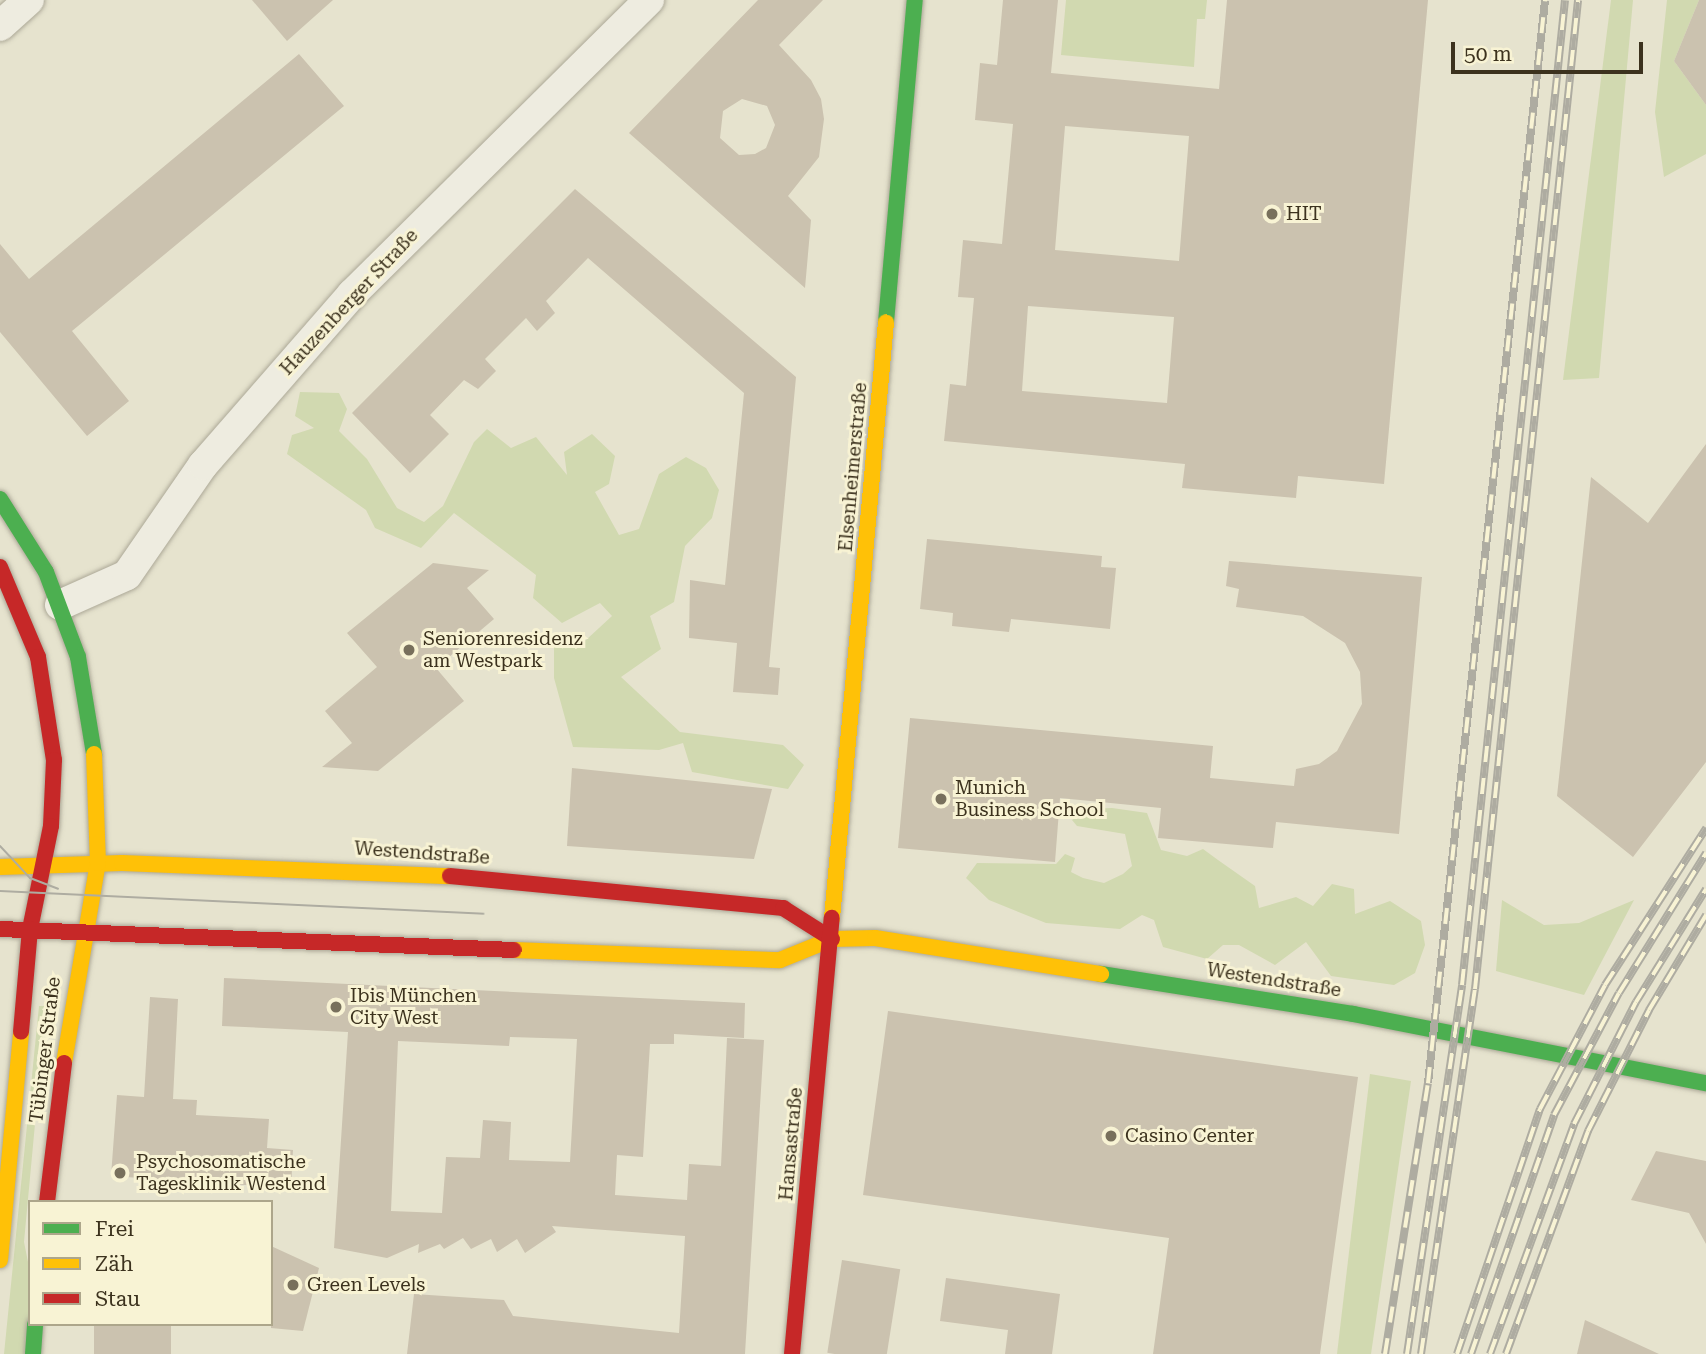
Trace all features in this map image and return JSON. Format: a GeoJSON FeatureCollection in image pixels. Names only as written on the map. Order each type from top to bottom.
{"type":"FeatureCollection","features":[{"type":"Feature","properties":{"kind":"main road","name":"Elsenheimerstraße"},"geometry":{"type":"LineString","coordinates":[[832,939],[915,0]]}},
{"type":"Feature","properties":{"kind":"main road","name":"Tübinger Straße"},"geometry":{"type":"LineString","coordinates":[[0,499],[26,535],[60,605],[90,712],[98,863],[85,930],[47,1200]]}},
{"type":"Feature","properties":{"kind":"main road","name":"Tübinger Straße"},"geometry":{"type":"LineString","coordinates":[[0,567],[38,657],[49,709],[53,788],[45,865],[30,929],[0,1260]]}},
{"type":"Feature","properties":{"kind":"main road","name":"Westendstraße"},"geometry":{"type":"LineString","coordinates":[[0,867],[98,863],[327,868],[680,895],[783,908],[832,939]]}},
{"type":"Feature","properties":{"kind":"main road","name":"Westendstraße"},"geometry":{"type":"LineString","coordinates":[[0,929],[85,930],[758,960],[780,960],[832,939],[897,940],[1353,1014],[1706,1083]]}},
{"type":"Feature","properties":{"kind":"main road","name":"Hansastraße"},"geometry":{"type":"LineString","coordinates":[[792,1354],[832,939]]}},
{"type":"Feature","properties":{"kind":"main road"},"geometry":{"type":"LineString","coordinates":[[33,1354],[36,1326]]}},
{"type":"Feature","properties":{"kind":"street","name":"Hauzenberger Straße"},"geometry":{"type":"LineString","coordinates":[[60,605],[127,575],[203,465],[352,294],[649,0]]}},
{"type":"Feature","properties":{"kind":"street"},"geometry":{"type":"LineString","coordinates":[[0,26],[25,1]]}},
{"type":"Feature","properties":{"kind":"green space"},"geometry":{"type":"Polygon","coordinates":[[[1066,0],[1207,0],[1205,19],[1197,19],[1194,67],[1061,55],[1066,0]]]}},
{"type":"Feature","properties":{"kind":"green space"},"geometry":{"type":"Polygon","coordinates":[[[1611,0],[1633,0],[1599,378],[1563,380],[1611,0]]]}},
{"type":"Feature","properties":{"kind":"green space"},"geometry":{"type":"Polygon","coordinates":[[[1667,0],[1699,0],[1674,61],[1706,105],[1706,154],[1664,177],[1655,112],[1667,0]]]}},
{"type":"Feature","properties":{"kind":"green space"},"geometry":{"type":"Polygon","coordinates":[[[300,392],[339,393],[347,409],[339,431],[367,459],[397,508],[424,522],[443,506],[474,442],[487,429],[511,448],[536,437],[567,475],[564,452],[592,434],[615,456],[609,484],[595,492],[619,535],[639,529],[659,474],[686,457],[706,468],[719,490],[712,518],[685,546],[674,602],[650,616],[661,649],[621,677],[680,732],[783,745],[804,765],[788,789],[692,772],[683,743],[659,750],[573,747],[554,678],[554,646],[586,640],[612,616],[600,603],[562,623],[533,598],[536,575],[454,513],[421,548],[375,528],[366,510],[287,454],[292,435],[314,428],[295,416],[300,392]]]}},
{"type":"Feature","properties":{"kind":"green space"},"geometry":{"type":"Polygon","coordinates":[[[1112,808],[1147,813],[1161,850],[1187,856],[1203,849],[1255,886],[1259,908],[1296,897],[1313,906],[1332,884],[1354,889],[1355,914],[1390,901],[1421,921],[1425,945],[1415,973],[1394,985],[1331,976],[1306,942],[1275,965],[1239,945],[1223,945],[1207,959],[1163,947],[1154,920],[1142,915],[1120,929],[1046,923],[989,900],[966,878],[977,863],[1056,864],[1065,854],[1075,858],[1071,872],[1083,878],[1104,883],[1123,874],[1132,866],[1125,834],[1077,826],[1072,820],[1088,809],[1112,808]]]}},
{"type":"Feature","properties":{"kind":"green space"},"geometry":{"type":"Polygon","coordinates":[[[1502,900],[1544,925],[1579,923],[1634,900],[1584,995],[1496,971],[1502,900]]]}},
{"type":"Feature","properties":{"kind":"green space"},"geometry":{"type":"Polygon","coordinates":[[[39,1006],[46,1006],[24,1242],[28,1262],[27,1354],[4,1354],[39,1006]]]}},
{"type":"Feature","properties":{"kind":"green space"},"geometry":{"type":"Polygon","coordinates":[[[1370,1074],[1411,1081],[1371,1354],[1337,1354],[1370,1074]]]}},
{"type":"Feature","properties":{"kind":"building"},"geometry":{"type":"Polygon","coordinates":[[[252,0],[333,0],[287,41],[252,0]]]}},
{"type":"Feature","properties":{"kind":"building"},"geometry":{"type":"Polygon","coordinates":[[[758,0],[823,0],[779,45],[811,80],[821,99],[824,119],[819,157],[788,196],[811,220],[805,288],[629,133],[758,0]],[[742,99],[723,111],[720,138],[739,155],[755,154],[766,148],[775,125],[767,106],[742,99]]]}},
{"type":"Feature","properties":{"kind":"building"},"geometry":{"type":"Polygon","coordinates":[[[1003,0],[1058,0],[1051,73],[1219,89],[1227,0],[1428,0],[1384,484],[1298,476],[1296,498],[1182,488],[1185,464],[944,441],[950,384],[966,386],[974,298],[958,297],[963,240],[1002,244],[1013,124],[975,120],[980,63],[997,65],[1003,0]],[[1065,126],[1055,250],[1179,261],[1189,136],[1065,126]],[[1028,306],[1022,391],[1167,403],[1174,317],[1028,306]]]}},
{"type":"Feature","properties":{"kind":"building"},"geometry":{"type":"Polygon","coordinates":[[[1699,0],[1706,0],[1706,105],[1674,61],[1699,0]]]}},
{"type":"Feature","properties":{"kind":"building"},"geometry":{"type":"Polygon","coordinates":[[[299,54],[344,106],[72,331],[129,401],[87,436],[0,332],[0,244],[29,279],[299,54]]]}},
{"type":"Feature","properties":{"kind":"building"},"geometry":{"type":"Polygon","coordinates":[[[575,189],[796,377],[769,667],[780,668],[778,695],[733,692],[737,643],[689,638],[690,580],[725,585],[744,393],[588,258],[546,301],[555,313],[537,331],[526,318],[485,359],[496,371],[478,389],[464,380],[430,415],[449,434],[410,473],[352,413],[575,189]]]}},
{"type":"Feature","properties":{"kind":"building"},"geometry":{"type":"Polygon","coordinates":[[[1706,444],[1706,762],[1633,857],[1557,796],[1591,477],[1648,523],[1706,444]]]}},
{"type":"Feature","properties":{"kind":"building"},"geometry":{"type":"Polygon","coordinates":[[[927,539],[1102,556],[1101,567],[1116,568],[1110,629],[1011,619],[1009,632],[952,626],[953,613],[920,609],[927,539]]]}},
{"type":"Feature","properties":{"kind":"building"},"geometry":{"type":"Polygon","coordinates":[[[1229,561],[1422,577],[1399,834],[1276,822],[1273,848],[1158,838],[1161,808],[1060,798],[1055,862],[898,848],[910,718],[1213,746],[1210,778],[1294,786],[1296,769],[1319,764],[1337,751],[1362,704],[1360,672],[1345,643],[1303,616],[1236,607],[1239,589],[1226,586],[1229,561]]]}},
{"type":"Feature","properties":{"kind":"building","name":"Seniorenresidenz am Westpark"},"geometry":{"type":"Polygon","coordinates":[[[433,563],[489,570],[467,588],[494,619],[436,668],[464,701],[378,771],[322,767],[352,743],[325,711],[377,667],[347,633],[433,563]]]}},
{"type":"Feature","properties":{"kind":"building"},"geometry":{"type":"Polygon","coordinates":[[[572,768],[772,789],[754,859],[567,846],[572,768]]]}},
{"type":"Feature","properties":{"kind":"building"},"geometry":{"type":"Polygon","coordinates":[[[224,978],[745,1003],[744,1038],[674,1034],[674,1044],[650,1044],[643,1157],[617,1155],[615,1195],[687,1200],[689,1164],[721,1166],[727,1038],[764,1040],[745,1354],[407,1354],[414,1294],[504,1300],[513,1316],[679,1333],[685,1236],[552,1226],[556,1232],[525,1253],[517,1239],[497,1252],[491,1239],[471,1249],[463,1238],[444,1249],[440,1244],[418,1253],[419,1244],[387,1258],[334,1248],[348,1032],[222,1026],[224,978]],[[510,1037],[509,1046],[398,1041],[391,1211],[442,1213],[446,1157],[480,1158],[483,1120],[511,1122],[509,1160],[570,1162],[577,1039],[510,1037]]]}},
{"type":"Feature","properties":{"kind":"building"},"geometry":{"type":"Polygon","coordinates":[[[150,997],[178,999],[173,1099],[197,1100],[196,1115],[269,1119],[267,1148],[293,1150],[291,1188],[111,1176],[117,1095],[144,1097],[150,997]]]}},
{"type":"Feature","properties":{"kind":"building","name":"Casino Center"},"geometry":{"type":"Polygon","coordinates":[[[888,1011],[1358,1077],[1320,1354],[1153,1354],[1169,1238],[863,1195],[888,1011]]]}},
{"type":"Feature","properties":{"kind":"building"},"geometry":{"type":"Polygon","coordinates":[[[1656,1151],[1706,1161],[1706,1244],[1689,1213],[1631,1200],[1656,1151]]]}},
{"type":"Feature","properties":{"kind":"building","name":"Green Levels"},"geometry":{"type":"Polygon","coordinates":[[[273,1247],[319,1268],[303,1331],[271,1328],[273,1247]]]}},
{"type":"Feature","properties":{"kind":"building"},"geometry":{"type":"Polygon","coordinates":[[[842,1260],[900,1269],[887,1354],[827,1353],[842,1260]]]}},
{"type":"Feature","properties":{"kind":"building"},"geometry":{"type":"Polygon","coordinates":[[[946,1278],[1060,1294],[1052,1354],[1005,1354],[1008,1330],[940,1321],[946,1278]]]}},
{"type":"Feature","properties":{"kind":"building"},"geometry":{"type":"Polygon","coordinates":[[[1585,1320],[1659,1354],[1577,1354],[1585,1320]]]}},
{"type":"Feature","properties":{"kind":"building"},"geometry":{"type":"Polygon","coordinates":[[[94,1326],[171,1326],[171,1354],[94,1354],[94,1326]]]}},
{"type":"Feature","properties":{"kind":"tram line"},"geometry":{"type":"LineString","coordinates":[[0,846],[30,878],[58,889]]}},
{"type":"Feature","properties":{"kind":"tram line"},"geometry":{"type":"LineString","coordinates":[[0,891],[483,914]]}},
{"type":"Feature","properties":{"kind":"railway"},"geometry":{"type":"LineString","coordinates":[[1385,1354],[1428,1083],[1545,0]]}},
{"type":"Feature","properties":{"kind":"railway"},"geometry":{"type":"LineString","coordinates":[[1407,1354],[1462,985],[1565,0]]}},
{"type":"Feature","properties":{"kind":"railway"},"geometry":{"type":"LineString","coordinates":[[1421,1354],[1475,989],[1578,0]]}},
{"type":"Feature","properties":{"kind":"railway"},"geometry":{"type":"LineString","coordinates":[[1457,1354],[1540,1109],[1605,985],[1706,828]]}},
{"type":"Feature","properties":{"kind":"railway"},"geometry":{"type":"LineString","coordinates":[[1471,1354],[1554,1115],[1619,993],[1706,853]]}},
{"type":"Feature","properties":{"kind":"railway"},"geometry":{"type":"LineString","coordinates":[[1490,1354],[1574,1124],[1636,1002],[1706,889]]}},
{"type":"Feature","properties":{"kind":"railway"},"geometry":{"type":"LineString","coordinates":[[1506,1354],[1588,1131],[1649,1010],[1706,915]]}},
{"type":"Feature","properties":{"kind":"traffic: fast"},"geometry":{"type":"LineString","coordinates":[[886,322],[915,0]]}},
{"type":"Feature","properties":{"kind":"traffic: fast"},"geometry":{"type":"LineString","coordinates":[[0,499],[46,572],[78,657],[94,754]]}},
{"type":"Feature","properties":{"kind":"traffic: fast"},"geometry":{"type":"LineString","coordinates":[[1101,974],[1353,1014],[1706,1083]]}},
{"type":"Feature","properties":{"kind":"traffic: fast"},"geometry":{"type":"LineString","coordinates":[[33,1354],[35,1326]]}},
{"type":"Feature","properties":{"kind":"traffic: slow"},"geometry":{"type":"LineString","coordinates":[[832,918],[886,322]]}},
{"type":"Feature","properties":{"kind":"traffic: slow"},"geometry":{"type":"LineString","coordinates":[[64,1063],[98,863],[94,754]]}},
{"type":"Feature","properties":{"kind":"traffic: slow"},"geometry":{"type":"LineString","coordinates":[[0,867],[122,863],[450,876]]}},
{"type":"Feature","properties":{"kind":"traffic: slow"},"geometry":{"type":"LineString","coordinates":[[514,950],[780,960],[832,939],[875,938],[1101,974]]}},
{"type":"Feature","properties":{"kind":"traffic: slow"},"geometry":{"type":"LineString","coordinates":[[0,1260],[21,1032]]}},
{"type":"Feature","properties":{"kind":"traffic: jam"},"geometry":{"type":"LineString","coordinates":[[0,567],[38,657],[54,760],[51,826],[30,929],[21,1032]]}},
{"type":"Feature","properties":{"kind":"traffic: jam"},"geometry":{"type":"LineString","coordinates":[[450,876],[783,908],[832,939]]}},
{"type":"Feature","properties":{"kind":"traffic: jam"},"geometry":{"type":"LineString","coordinates":[[792,1354],[832,918]]}},
{"type":"Feature","properties":{"kind":"traffic: jam"},"geometry":{"type":"LineString","coordinates":[[0,929],[514,950]]}},
{"type":"Feature","properties":{"kind":"traffic: jam"},"geometry":{"type":"LineString","coordinates":[[47,1200],[64,1063]]}},
{"type":"Feature","properties":{"kind":"place","name":"HIT"},"geometry":{"type":"Point","coordinates":[1272,214]}},
{"type":"Feature","properties":{"kind":"place","name":"Seniorenresidenz am Westpark"},"geometry":{"type":"Point","coordinates":[409,650]}},
{"type":"Feature","properties":{"kind":"place","name":"Munich Business School"},"geometry":{"type":"Point","coordinates":[941,799]}},
{"type":"Feature","properties":{"kind":"place","name":"Ibis München City West"},"geometry":{"type":"Point","coordinates":[336,1007]}},
{"type":"Feature","properties":{"kind":"place","name":"Casino Center"},"geometry":{"type":"Point","coordinates":[1111,1136]}},
{"type":"Feature","properties":{"kind":"place","name":"Psychosomatische Tagesklinik Westend"},"geometry":{"type":"Point","coordinates":[120,1173]}},
{"type":"Feature","properties":{"kind":"place","name":"Green Levels"},"geometry":{"type":"Point","coordinates":[293,1285]}}]}
